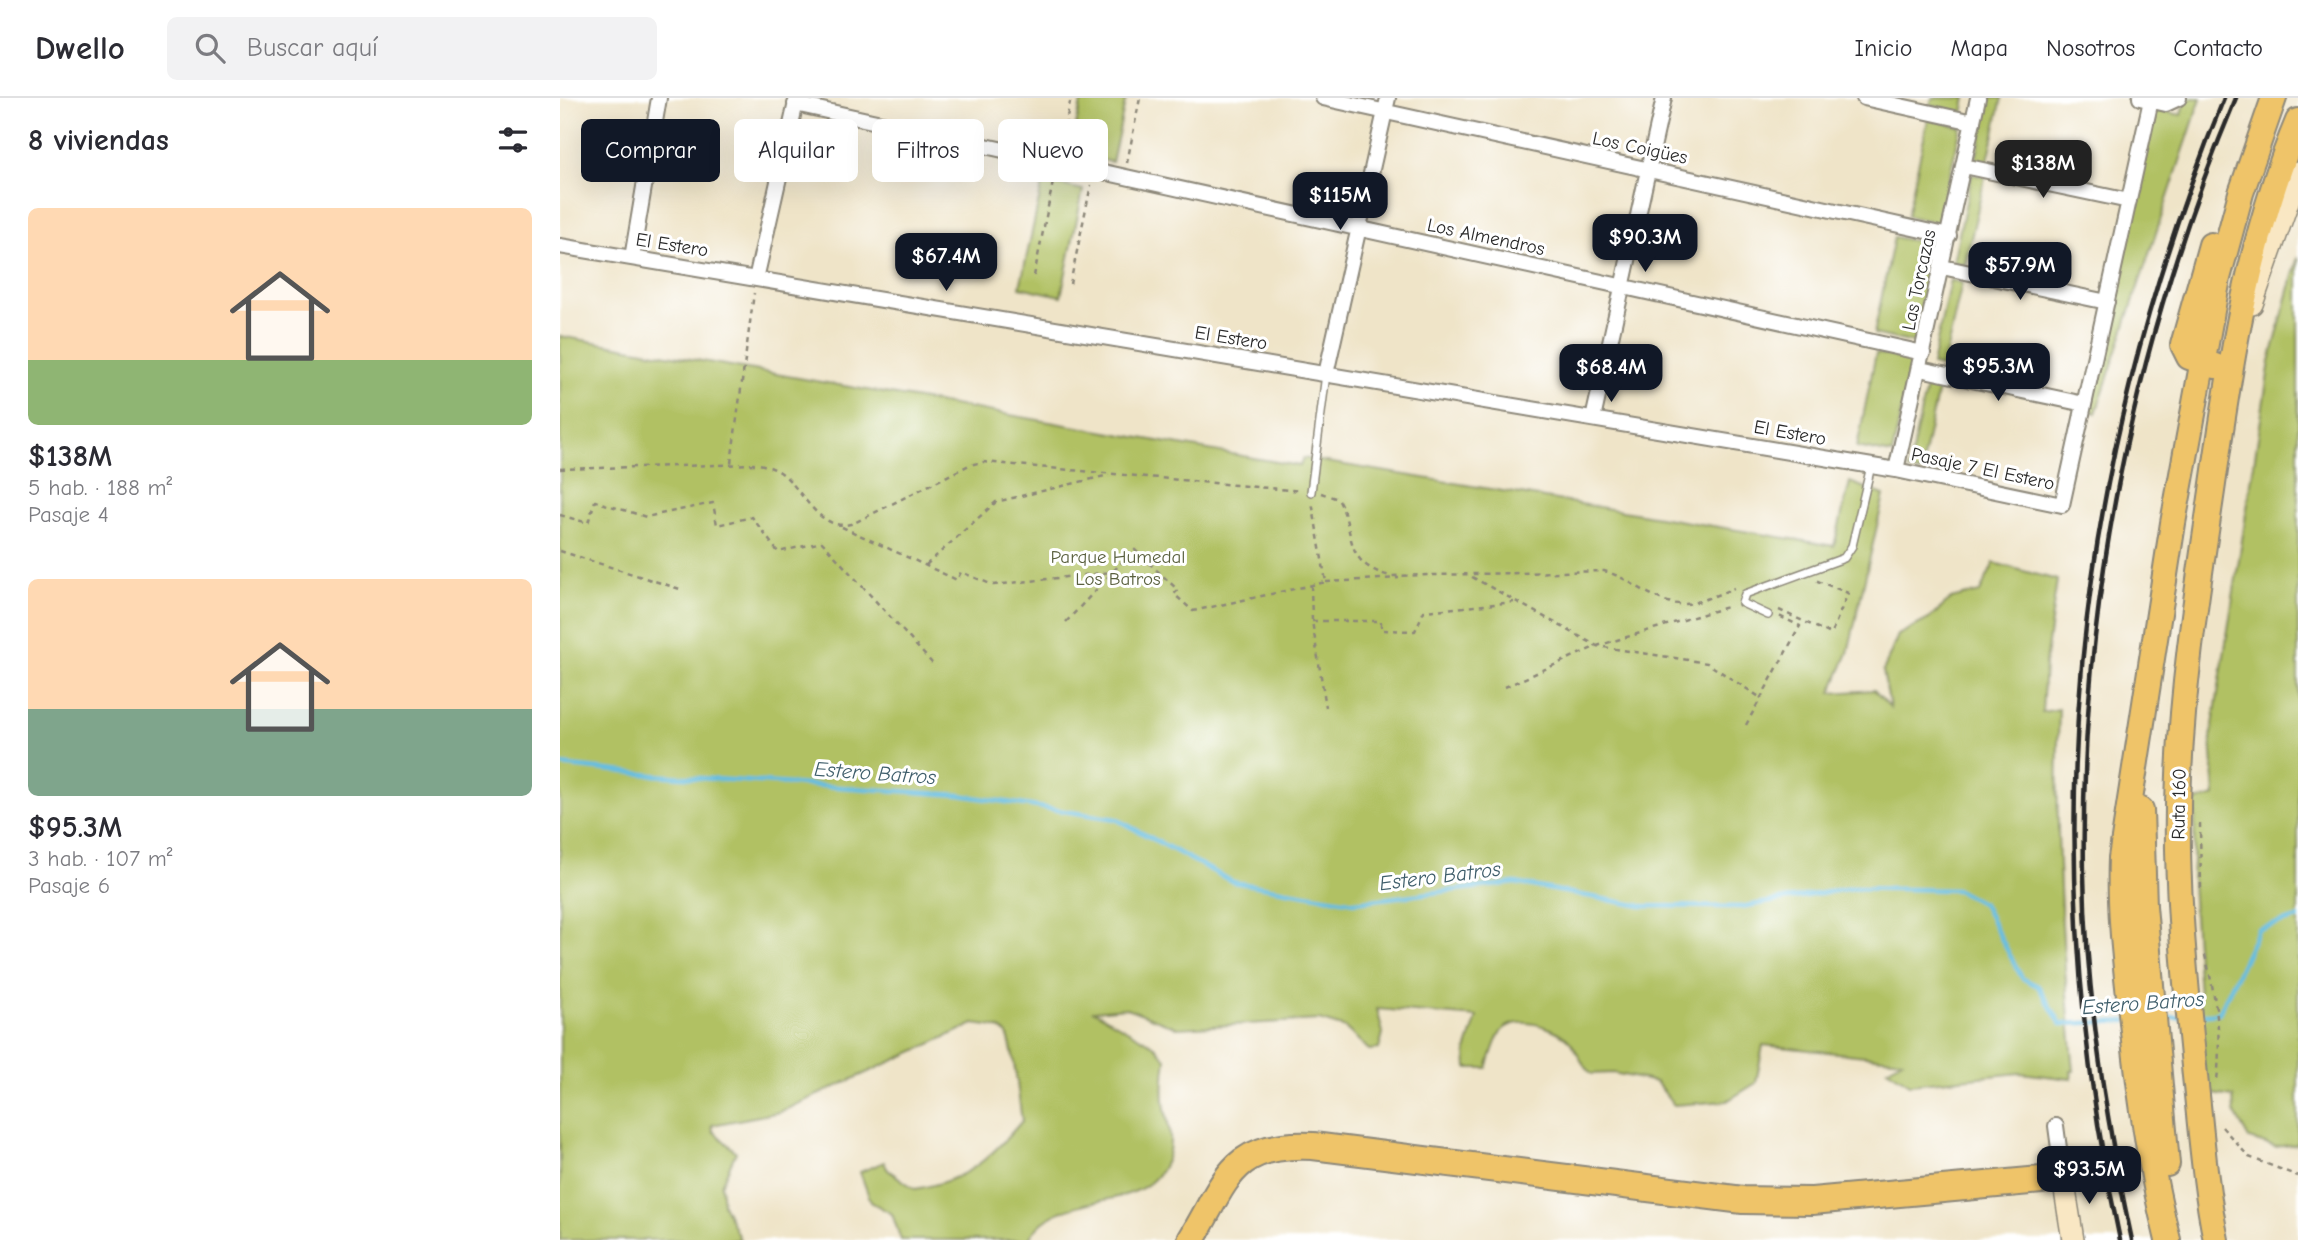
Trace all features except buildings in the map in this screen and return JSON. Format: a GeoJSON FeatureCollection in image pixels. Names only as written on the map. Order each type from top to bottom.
{"type":"FeatureCollection","features":[{"type":"Feature","properties":{"kind":"highway","name":"Ruta 160"},"geometry":{"type":"LineString","coordinates":[[2178,1240],[2146,1060],[2140,1000],[2140,824],[2149,687],[2169,547],[2201,363],[2232,223],[2274,98]]}},
{"type":"Feature","properties":{"kind":"highway","name":"Ruta 160"},"geometry":{"type":"LineString","coordinates":[[2216,1240],[2207,1188],[2187,995],[2179,870],[2181,739],[2191,637],[2229,369],[2259,231],[2298,121]]}},
{"type":"Feature","properties":{"kind":"highway"},"geometry":{"type":"LineString","coordinates":[[2201,363],[2229,369]]}},
{"type":"Feature","properties":{"kind":"highway","name":"Ruta 160"},"geometry":{"type":"LineString","coordinates":[[2146,1060],[2144,1121],[2168,1240]]}},
{"type":"Feature","properties":{"kind":"highway"},"geometry":{"type":"LineString","coordinates":[[1191,1240],[1225,1178],[1244,1159],[1261,1150],[1283,1145],[1313,1146],[1743,1200],[1812,1201],[2063,1178]]}},
{"type":"Feature","properties":{"kind":"highway"},"geometry":{"type":"LineString","coordinates":[[1213,1202],[1215,1240]]}},
{"type":"Feature","properties":{"kind":"main road"},"geometry":{"type":"LineString","coordinates":[[2229,369],[2298,173]]}},
{"type":"Feature","properties":{"kind":"main road"},"geometry":{"type":"LineString","coordinates":[[2063,1178],[2073,1240]]}},
{"type":"Feature","properties":{"kind":"street"},"geometry":{"type":"LineString","coordinates":[[632,258],[659,98]]}},
{"type":"Feature","properties":{"kind":"street","name":"Los Coigües"},"geometry":{"type":"LineString","coordinates":[[1323,98],[1387,105],[1649,170],[1949,236]]}},
{"type":"Feature","properties":{"kind":"street"},"geometry":{"type":"LineString","coordinates":[[1593,419],[1664,98]]}},
{"type":"Feature","properties":{"kind":"street"},"geometry":{"type":"LineString","coordinates":[[1864,98],[1973,122]]}},
{"type":"Feature","properties":{"kind":"street","name":"Las Torcazas"},"geometry":{"type":"LineString","coordinates":[[1896,470],[1978,98]]}},
{"type":"Feature","properties":{"kind":"street"},"geometry":{"type":"LineString","coordinates":[[1920,369],[2084,404],[2129,201],[2145,99],[2166,104],[2177,100]]}},
{"type":"Feature","properties":{"kind":"street"},"geometry":{"type":"LineString","coordinates":[[756,279],[796,101]]}},
{"type":"Feature","properties":{"kind":"street","name":"Los Almendros"},"geometry":{"type":"LineString","coordinates":[[796,101],[998,148]]}},
{"type":"Feature","properties":{"kind":"street"},"geometry":{"type":"LineString","coordinates":[[1326,374],[1387,105]]}},
{"type":"Feature","properties":{"kind":"street"},"geometry":{"type":"LineString","coordinates":[[1964,166],[2129,201]]}},
{"type":"Feature","properties":{"kind":"street","name":"Los Almendros"},"geometry":{"type":"LineString","coordinates":[[1108,173],[1923,353]]}},
{"type":"Feature","properties":{"kind":"street","name":"El Estero"},"geometry":{"type":"LineString","coordinates":[[560,246],[1896,470]]}},
{"type":"Feature","properties":{"kind":"street"},"geometry":{"type":"LineString","coordinates":[[1942,267],[2106,302]]}},
{"type":"Feature","properties":{"kind":"street","name":"Pasaje 7 El Estero"},"geometry":{"type":"LineString","coordinates":[[1896,470],[2062,505],[2084,404]]}},
{"type":"Feature","properties":{"kind":"street"},"geometry":{"type":"LineString","coordinates":[[2056,1126],[2063,1178]]}},
{"type":"Feature","properties":{"kind":"lane"},"geometry":{"type":"LineString","coordinates":[[1311,492],[1326,374]]}},
{"type":"Feature","properties":{"kind":"lane"},"geometry":{"type":"LineString","coordinates":[[1768,615],[1742,603],[1745,594],[1838,561],[1849,553],[1871,467]]}},
{"type":"Feature","properties":{"kind":"path"},"geometry":{"type":"LineString","coordinates":[[1066,119],[1071,98]]}},
{"type":"Feature","properties":{"kind":"path"},"geometry":{"type":"LineString","coordinates":[[1124,177],[1140,98]]}},
{"type":"Feature","properties":{"kind":"path"},"geometry":{"type":"LineString","coordinates":[[1034,276],[1053,182]]}},
{"type":"Feature","properties":{"kind":"path"},"geometry":{"type":"LineString","coordinates":[[1070,284],[1091,182]]}},
{"type":"Feature","properties":{"kind":"path"},"geometry":{"type":"LineString","coordinates":[[732,463],[756,279]]}},
{"type":"Feature","properties":{"kind":"path"},"geometry":{"type":"LineString","coordinates":[[837,525],[854,523],[976,463],[1311,492],[1338,499],[1350,543],[1361,561],[1378,573],[1403,577],[1604,570],[1668,601],[1685,604],[1744,585]]}},
{"type":"Feature","properties":{"kind":"path"},"geometry":{"type":"LineString","coordinates":[[560,469],[759,464],[778,471],[826,521],[957,580],[961,572],[993,585],[1112,572]]}},
{"type":"Feature","properties":{"kind":"path"},"geometry":{"type":"LineString","coordinates":[[925,567],[996,502],[1112,474]]}},
{"type":"Feature","properties":{"kind":"path"},"geometry":{"type":"LineString","coordinates":[[1311,492],[1326,582]]}},
{"type":"Feature","properties":{"kind":"path"},"geometry":{"type":"LineString","coordinates":[[560,515],[587,523],[595,501],[646,517],[713,503],[717,525],[752,517],[778,552],[822,542],[932,663]]}},
{"type":"Feature","properties":{"kind":"path"},"geometry":{"type":"LineString","coordinates":[[1066,622],[1133,550],[1178,590],[1174,594],[1193,611],[1326,582],[1390,581],[1403,577]]}},
{"type":"Feature","properties":{"kind":"path"},"geometry":{"type":"LineString","coordinates":[[560,551],[683,590]]}},
{"type":"Feature","properties":{"kind":"path"},"geometry":{"type":"LineString","coordinates":[[1771,607],[1831,634],[1849,593],[1813,579],[1816,569]]}},
{"type":"Feature","properties":{"kind":"path"},"geometry":{"type":"LineString","coordinates":[[1470,576],[1597,646],[1707,663],[1761,698]]}},
{"type":"Feature","properties":{"kind":"path"},"geometry":{"type":"LineString","coordinates":[[1311,585],[1312,621],[1326,707]]}},
{"type":"Feature","properties":{"kind":"path"},"geometry":{"type":"LineString","coordinates":[[1312,621],[1381,621],[1381,630],[1415,631],[1424,611],[1514,602]]}},
{"type":"Feature","properties":{"kind":"path"},"geometry":{"type":"LineString","coordinates":[[1505,687],[1597,646],[1742,603]]}},
{"type":"Feature","properties":{"kind":"path"},"geometry":{"type":"LineString","coordinates":[[1746,725],[1800,626],[1778,615],[1780,611]]}},
{"type":"Feature","properties":{"kind":"path"},"geometry":{"type":"LineString","coordinates":[[2200,821],[2201,903]]}},
{"type":"Feature","properties":{"kind":"path"},"geometry":{"type":"LineString","coordinates":[[2202,944],[2214,988],[2221,1048]]}},
{"type":"Feature","properties":{"kind":"path"},"geometry":{"type":"LineString","coordinates":[[2219,1124],[2249,1157],[2298,1176]]}},
{"type":"Feature","properties":{"kind":"green space"},"geometry":{"type":"Polygon","coordinates":[[[1082,98],[1126,98],[1112,162],[1108,161],[1108,119],[1077,119],[1082,98]]]}},
{"type":"Feature","properties":{"kind":"green space"},"geometry":{"type":"Polygon","coordinates":[[[1932,98],[1966,98],[1963,113],[1930,105],[1932,98]]]}},
{"type":"Feature","properties":{"kind":"green space"},"geometry":{"type":"Polygon","coordinates":[[[1989,98],[2002,98],[1987,165],[1975,163],[1989,98]]]}},
{"type":"Feature","properties":{"kind":"green space"},"geometry":{"type":"Polygon","coordinates":[[[2186,98],[2201,98],[2096,413],[2089,411],[2155,110],[2182,115],[2186,98]]]}},
{"type":"Feature","properties":{"kind":"green space"},"geometry":{"type":"Polygon","coordinates":[[[1928,119],[1961,127],[1938,223],[1907,216],[1928,119]]]}},
{"type":"Feature","properties":{"kind":"green space"},"geometry":{"type":"Polygon","coordinates":[[[1972,174],[1985,177],[1965,265],[1953,262],[1972,174]]]}},
{"type":"Feature","properties":{"kind":"green space"},"geometry":{"type":"Polygon","coordinates":[[[1043,182],[1083,190],[1061,296],[1020,287],[1043,182]]]}},
{"type":"Feature","properties":{"kind":"green space"},"geometry":{"type":"Polygon","coordinates":[[[1894,237],[1935,245],[1914,343],[1874,334],[1894,237]]]}},
{"type":"Feature","properties":{"kind":"green space"},"geometry":{"type":"Polygon","coordinates":[[[2298,257],[2298,1144],[2275,1147],[2249,1139],[2234,1112],[2233,1097],[2205,1093],[2192,883],[2196,801],[2215,796],[2211,738],[2270,361],[2298,257]]]}},
{"type":"Feature","properties":{"kind":"green space"},"geometry":{"type":"Polygon","coordinates":[[[1950,280],[1962,283],[1943,367],[1932,365],[1950,280]]]}},
{"type":"Feature","properties":{"kind":"green space","name":"Parque Humedal Los Batros"},"geometry":{"type":"Polygon","coordinates":[[[560,336],[1300,466],[1303,458],[1834,546],[1850,482],[1884,495],[1848,653],[1831,693],[1874,690],[1890,707],[1883,671],[1898,635],[1929,619],[1951,599],[1980,592],[1994,563],[2057,580],[2045,664],[2042,712],[2059,709],[2058,845],[2074,1071],[2071,1071],[2072,1079],[2020,1073],[1910,1084],[1887,1069],[1902,1060],[1763,1045],[1756,1083],[1727,1101],[1674,1105],[1656,1082],[1613,1073],[1592,1074],[1565,1037],[1536,1024],[1516,1023],[1507,1026],[1496,1040],[1487,1068],[1467,1068],[1466,1051],[1477,1017],[1377,1009],[1383,1033],[1379,1049],[1369,1050],[1345,1028],[1319,1020],[1178,1028],[1127,1008],[1094,1011],[1155,1046],[1166,1059],[1163,1090],[1170,1137],[1168,1155],[1158,1175],[1143,1188],[1062,1211],[1043,1222],[1028,1240],[901,1240],[892,1214],[871,1202],[860,1172],[884,1162],[888,1170],[915,1189],[949,1180],[976,1166],[1022,1121],[1009,1039],[999,1028],[974,1024],[780,1112],[712,1125],[713,1131],[736,1152],[721,1185],[723,1204],[740,1240],[560,1240],[560,336]]]}},
{"type":"Feature","properties":{"kind":"green space"},"geometry":{"type":"Polygon","coordinates":[[[1876,353],[1912,361],[1892,454],[1857,447],[1876,353]]]}},
{"type":"Feature","properties":{"kind":"green space"},"geometry":{"type":"Polygon","coordinates":[[[1928,378],[1940,380],[1920,473],[1908,470],[1928,378]]]}},
{"type":"Feature","properties":{"kind":"waterway","name":"Estero Batros"},"geometry":{"type":"LineString","coordinates":[[560,765],[653,775],[960,795],[1116,819],[1233,882],[1355,902],[1515,883],[1642,906],[1741,907],[1852,888],[1957,890],[1983,904],[2022,978],[2038,986],[2061,1024],[2126,1021]]}},
{"type":"Feature","properties":{"kind":"waterway","name":"Estero Batros"},"geometry":{"type":"LineString","coordinates":[[2197,1015],[2219,1013],[2258,929],[2298,918]]}},
{"type":"Feature","properties":{"kind":"waterway","name":"Estero Batros"},"geometry":{"type":"LineString","coordinates":[[2162,1018],[2182,1017]]}},
{"type":"Feature","properties":{"kind":"railway"},"geometry":{"type":"LineString","coordinates":[[2120,1240],[2093,1093],[2078,947],[2075,803],[2082,661],[2101,519],[2131,378],[2172,238],[2224,98]]}},
{"type":"Feature","properties":{"kind":"railway"},"geometry":{"type":"LineString","coordinates":[[2132,1240],[2106,1104],[2089,966],[2084,875],[2085,775],[2091,675],[2103,576],[2141,381],[2168,285],[2236,98]]}}]}
